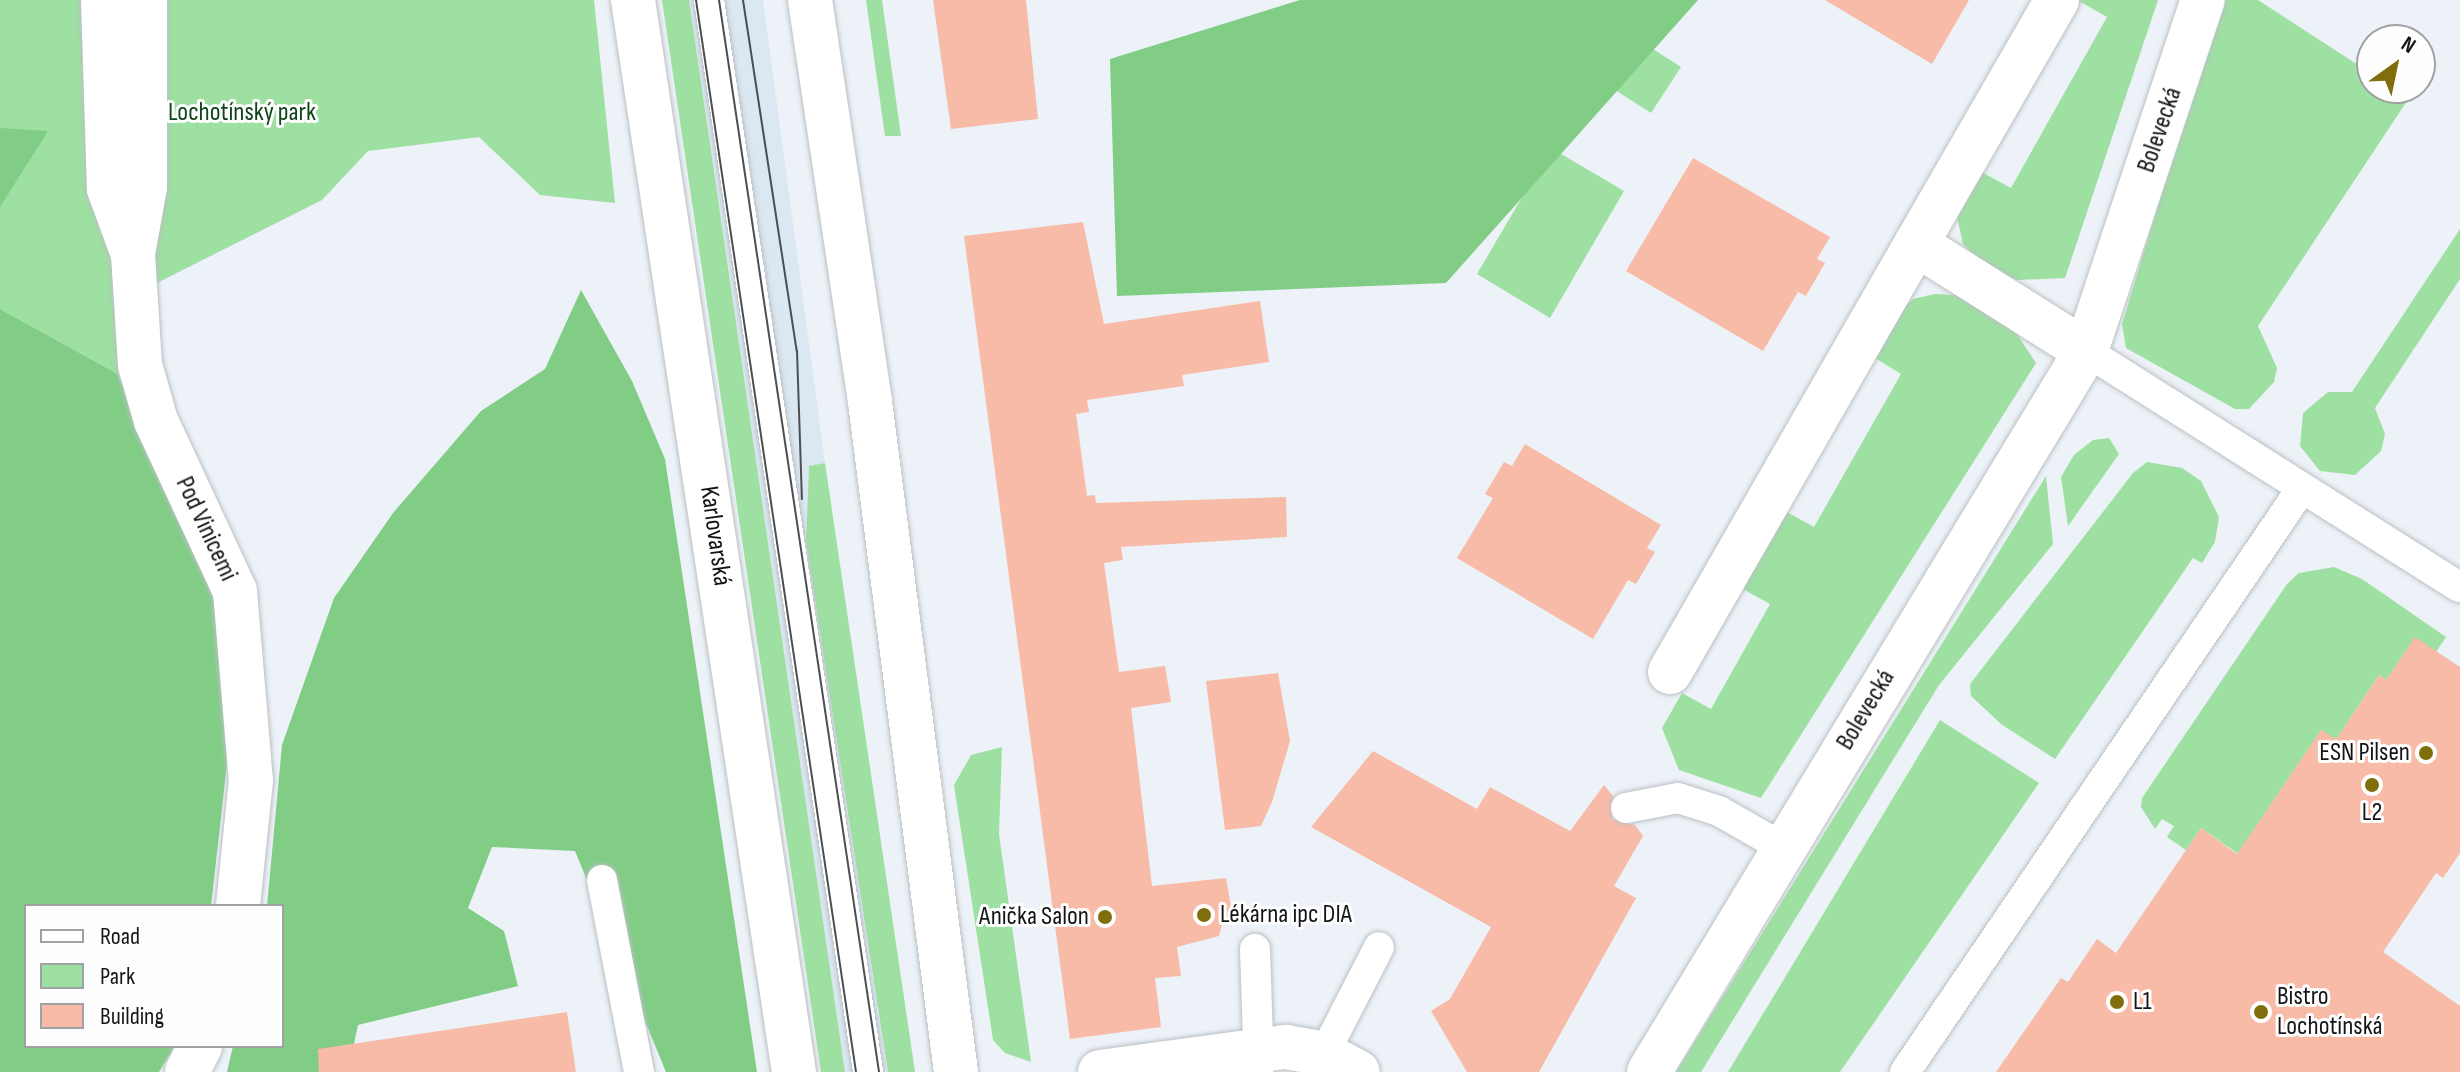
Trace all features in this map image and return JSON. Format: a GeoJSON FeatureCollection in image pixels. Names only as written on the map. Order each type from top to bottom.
{"type":"FeatureCollection","features":[{"type":"Feature","properties":{"kind":"street","name":"Pod Vinicemi"},"geometry":{"type":"LineString","coordinates":[[103,0],[109,189],[133,254]]}},
{"type":"Feature","properties":{"kind":"street","name":"Pod Vinicemi"},"geometry":{"type":"LineString","coordinates":[[145,0],[145,187],[133,254],[140,365],[156,421],[235,591],[251,780],[238,904]]}},
{"type":"Feature","properties":{"kind":"street","name":"Karlovarská"},"geometry":{"type":"LineString","coordinates":[[633,0],[794,1072]]}},
{"type":"Feature","properties":{"kind":"street"},"geometry":{"type":"LineString","coordinates":[[810,0],[870,402],[956,1072]]}},
{"type":"Feature","properties":{"kind":"street"},"geometry":{"type":"LineString","coordinates":[[1670,672],[2057,0]]}},
{"type":"Feature","properties":{"kind":"street","name":"Bolevecká"},"geometry":{"type":"LineString","coordinates":[[1649,1072],[1782,847],[2086,351],[2203,0]]}},
{"type":"Feature","properties":{"kind":"street"},"geometry":{"type":"LineString","coordinates":[[1916,244],[2086,351]]}},
{"type":"Feature","properties":{"kind":"street"},"geometry":{"type":"LineString","coordinates":[[1100,1072],[1260,1061],[1286,1047],[1341,1063]]}},
{"type":"Feature","properties":{"kind":"street"},"geometry":{"type":"LineString","coordinates":[[187,1072],[199,1048]]}},
{"type":"Feature","properties":{"kind":"lane"},"geometry":{"type":"LineString","coordinates":[[709,0],[868,1072]]}},
{"type":"Feature","properties":{"kind":"lane"},"geometry":{"type":"LineString","coordinates":[[2086,351],[2460,587]]}},
{"type":"Feature","properties":{"kind":"lane"},"geometry":{"type":"LineString","coordinates":[[1905,1072],[2302,488]]}},
{"type":"Feature","properties":{"kind":"lane"},"geometry":{"type":"LineString","coordinates":[[1626,808],[1678,798],[1719,811],[1782,847]]}},
{"type":"Feature","properties":{"kind":"lane"},"geometry":{"type":"LineString","coordinates":[[602,880],[639,1072]]}},
{"type":"Feature","properties":{"kind":"lane"},"geometry":{"type":"LineString","coordinates":[[1341,1063],[1379,947]]}},
{"type":"Feature","properties":{"kind":"lane"},"geometry":{"type":"LineString","coordinates":[[1255,949],[1260,1061]]}},
{"type":"Feature","properties":{"kind":"shaded area"},"geometry":{"type":"Polygon","coordinates":[[[689,0],[763,0],[825,463],[809,466],[806,541],[888,1072],[845,1072],[689,0]]]}},
{"type":"Feature","properties":{"kind":"green space","name":"Lochotínský park"},"geometry":{"type":"Polygon","coordinates":[[[0,0],[594,0],[615,203],[540,195],[479,137],[368,151],[322,200],[135,294],[140,365],[118,374],[0,309],[0,0]]]}},
{"type":"Feature","properties":{"kind":"green space"},"geometry":{"type":"Polygon","coordinates":[[[662,0],[689,0],[845,1072],[821,1072],[662,0]]]}},
{"type":"Feature","properties":{"kind":"green space"},"geometry":{"type":"Polygon","coordinates":[[[866,0],[882,0],[901,136],[885,136],[866,0]]]}},
{"type":"Feature","properties":{"kind":"green space"},"geometry":{"type":"Polygon","coordinates":[[[1300,0],[1698,0],[1446,283],[1117,296],[1110,59],[1300,0]]]}},
{"type":"Feature","properties":{"kind":"green space"},"geometry":{"type":"Polygon","coordinates":[[[2077,0],[2158,0],[2065,278],[2017,280],[1987,268],[1963,244],[1956,212],[1978,170],[2011,188],[2107,17],[2077,0]]]}},
{"type":"Feature","properties":{"kind":"green space"},"geometry":{"type":"Polygon","coordinates":[[[2221,0],[2258,0],[2356,64],[2356,104],[2405,104],[2258,326],[2277,368],[2274,382],[2249,409],[2235,409],[2126,348],[2122,324],[2221,0]]]}},
{"type":"Feature","properties":{"kind":"green space"},"geometry":{"type":"Polygon","coordinates":[[[1639,40],[1681,67],[1651,113],[1609,86],[1639,40]]]}},
{"type":"Feature","properties":{"kind":"green space"},"geometry":{"type":"Polygon","coordinates":[[[0,128],[48,131],[0,207],[0,128]]]}},
{"type":"Feature","properties":{"kind":"green space"},"geometry":{"type":"Polygon","coordinates":[[[1551,148],[1624,191],[1550,318],[1477,274],[1551,148]]]}},
{"type":"Feature","properties":{"kind":"green space"},"geometry":{"type":"Polygon","coordinates":[[[2460,229],[2460,279],[2375,408],[2385,434],[2381,451],[2355,475],[2320,471],[2300,446],[2303,413],[2328,392],[2352,392],[2460,229]]]}},
{"type":"Feature","properties":{"kind":"green space"},"geometry":{"type":"Polygon","coordinates":[[[581,290],[632,381],[665,459],[757,1072],[666,1072],[575,851],[492,847],[468,908],[504,931],[518,986],[358,1025],[348,1072],[227,1072],[233,1048],[284,1048],[284,904],[267,904],[282,745],[334,598],[393,513],[481,411],[545,369],[581,290]]]}},
{"type":"Feature","properties":{"kind":"green space"},"geometry":{"type":"Polygon","coordinates":[[[1935,294],[1956,295],[2015,331],[2036,363],[1761,798],[1679,770],[1662,728],[1682,693],[1711,709],[1770,604],[1741,588],[1785,511],[1814,527],[1901,374],[1875,358],[1895,316],[1913,299],[1935,294]]]}},
{"type":"Feature","properties":{"kind":"green space"},"geometry":{"type":"Polygon","coordinates":[[[0,309],[118,374],[214,600],[227,764],[211,904],[24,904],[24,1048],[174,1048],[159,1072],[0,1072],[0,309]]]}},
{"type":"Feature","properties":{"kind":"green space"},"geometry":{"type":"Polygon","coordinates":[[[2109,438],[2119,454],[2068,526],[2061,477],[2074,455],[2093,440],[2109,438]]]}},
{"type":"Feature","properties":{"kind":"green space"},"geometry":{"type":"Polygon","coordinates":[[[2147,462],[2182,468],[2201,481],[2219,517],[2215,542],[2202,563],[2193,558],[2055,759],[2001,724],[1971,696],[1970,684],[2133,473],[2147,462]]]}},
{"type":"Feature","properties":{"kind":"green space"},"geometry":{"type":"Polygon","coordinates":[[[825,463],[915,1072],[888,1072],[806,541],[809,466],[825,463]]]}},
{"type":"Feature","properties":{"kind":"green space"},"geometry":{"type":"Polygon","coordinates":[[[2046,476],[2053,544],[1939,685],[1701,1072],[1676,1072],[2046,476]]]}},
{"type":"Feature","properties":{"kind":"green space"},"geometry":{"type":"Polygon","coordinates":[[[2334,567],[2362,579],[2446,637],[2436,652],[2386,680],[2379,675],[2349,720],[2355,752],[2321,730],[2270,876],[2201,828],[2186,850],[2167,837],[2174,826],[2162,819],[2155,829],[2141,807],[2142,798],[2287,584],[2299,573],[2334,567]]]}},
{"type":"Feature","properties":{"kind":"green space"},"geometry":{"type":"Polygon","coordinates":[[[1940,720],[2039,783],[1840,1072],[1728,1072],[1940,720]]]}},
{"type":"Feature","properties":{"kind":"green space"},"geometry":{"type":"Polygon","coordinates":[[[1002,747],[999,834],[1031,1062],[1005,1053],[993,1040],[954,785],[971,755],[1002,747]]]}},
{"type":"Feature","properties":{"kind":"building"},"geometry":{"type":"Polygon","coordinates":[[[933,0],[1026,0],[1038,119],[951,129],[933,0]]]}},
{"type":"Feature","properties":{"kind":"building"},"geometry":{"type":"Polygon","coordinates":[[[1825,0],[1969,0],[1932,64],[1825,0]]]}},
{"type":"Feature","properties":{"kind":"building"},"geometry":{"type":"Polygon","coordinates":[[[1693,158],[1830,237],[1817,259],[1825,263],[1806,296],[1798,292],[1763,351],[1626,271],[1693,158]]]}},
{"type":"Feature","properties":{"kind":"building"},"geometry":{"type":"Polygon","coordinates":[[[1083,222],[1104,324],[1260,301],[1269,362],[1182,375],[1184,386],[1087,400],[1089,412],[1076,414],[1087,496],[1095,495],[1096,503],[1286,497],[1287,537],[1121,547],[1123,560],[1104,563],[1119,672],[1165,666],[1171,702],[1131,708],[1152,886],[1226,878],[1233,919],[1222,925],[1219,936],[1177,947],[1181,976],[1155,978],[1161,1027],[1070,1039],[964,236],[1083,222]]]}},
{"type":"Feature","properties":{"kind":"building"},"geometry":{"type":"Polygon","coordinates":[[[1525,444],[1661,525],[1647,548],[1655,552],[1636,584],[1628,580],[1593,639],[1457,558],[1493,498],[1485,494],[1504,462],[1512,466],[1525,444]]]}},
{"type":"Feature","properties":{"kind":"building"},"geometry":{"type":"Polygon","coordinates":[[[2415,637],[2460,667],[2460,853],[2443,878],[2436,873],[2383,952],[2460,1006],[2460,1072],[1996,1072],[2061,978],[2068,982],[2097,939],[2116,953],[2201,828],[2237,854],[2321,730],[2336,739],[2379,675],[2386,680],[2415,637]]]}},
{"type":"Feature","properties":{"kind":"building"},"geometry":{"type":"Polygon","coordinates":[[[1278,673],[1290,741],[1272,802],[1261,826],[1225,830],[1206,681],[1278,673]]]}},
{"type":"Feature","properties":{"kind":"building"},"geometry":{"type":"Polygon","coordinates":[[[1373,751],[1477,809],[1490,787],[1570,831],[1604,785],[1613,796],[1612,819],[1635,825],[1643,836],[1614,886],[1636,898],[1539,1072],[1467,1072],[1431,1011],[1450,999],[1491,927],[1311,827],[1373,751]]]}},
{"type":"Feature","properties":{"kind":"building"},"geometry":{"type":"Polygon","coordinates":[[[567,1012],[576,1072],[319,1072],[318,1049],[567,1012]]]}},
{"type":"Feature","properties":{"kind":"tram line"},"geometry":{"type":"LineString","coordinates":[[696,0],[856,1072]]}},
{"type":"Feature","properties":{"kind":"tram line"},"geometry":{"type":"LineString","coordinates":[[719,0],[879,1072]]}},
{"type":"Feature","properties":{"kind":"tram line"},"geometry":{"type":"LineString","coordinates":[[743,0],[797,351],[802,499]]}},
{"type":"Feature","properties":{"kind":"place","name":"ESN Pilsen"},"geometry":{"type":"Point","coordinates":[2426,753]}},
{"type":"Feature","properties":{"kind":"place","name":"L2"},"geometry":{"type":"Point","coordinates":[2372,785]}},
{"type":"Feature","properties":{"kind":"place","name":"Lékárna ipc DIA"},"geometry":{"type":"Point","coordinates":[1204,915]}},
{"type":"Feature","properties":{"kind":"place","name":"Anička Salon"},"geometry":{"type":"Point","coordinates":[1105,917]}},
{"type":"Feature","properties":{"kind":"place","name":"L1"},"geometry":{"type":"Point","coordinates":[2117,1002]}},
{"type":"Feature","properties":{"kind":"place","name":"Bistro Lochotínská"},"geometry":{"type":"Point","coordinates":[2261,1012]}}]}
